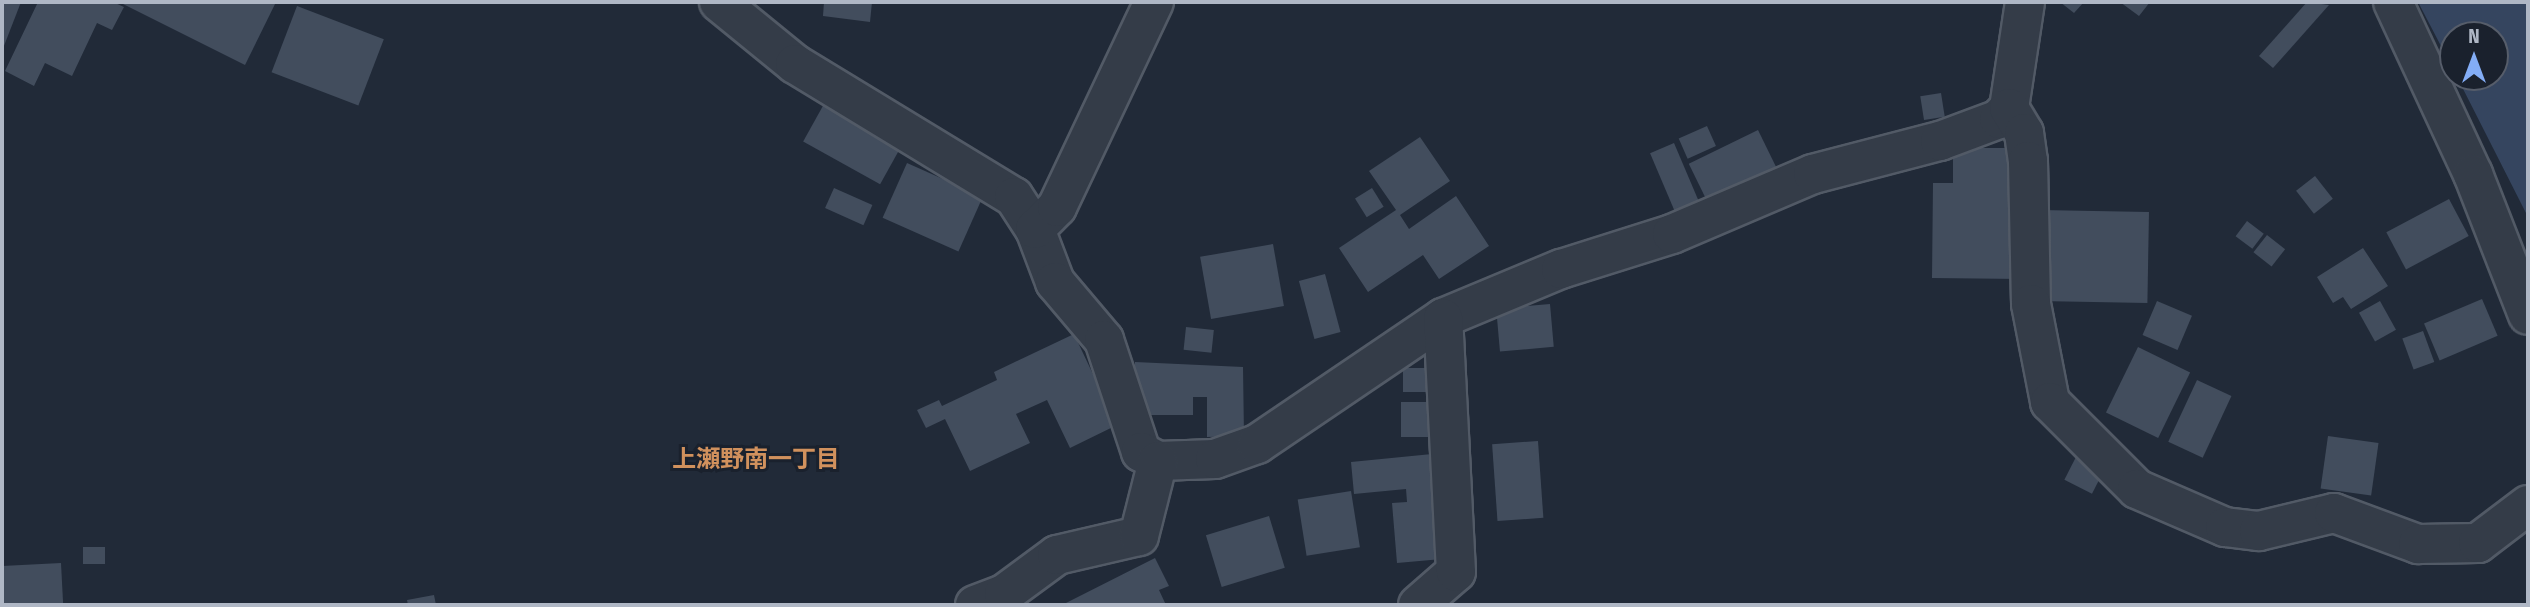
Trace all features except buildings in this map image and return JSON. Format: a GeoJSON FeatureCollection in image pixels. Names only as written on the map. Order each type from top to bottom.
{"type":"FeatureCollection","features":[{"type":"Feature","properties":{"kind":"street"},"geometry":{"type":"LineString","coordinates":[[719,2],[795,64],[1014,197],[1035,229],[1055,282],[1104,340],[1141,452],[1158,461],[1215,458],[1257,444],[1443,318],[1561,269],[1672,234],[1813,174],[1940,141],[1999,119],[2009,108],[2025,2]]}},
{"type":"Feature","properties":{"kind":"street"},"geometry":{"type":"LineString","coordinates":[[1035,229],[1056,207],[1154,2]]}},
{"type":"Feature","properties":{"kind":"street"},"geometry":{"type":"LineString","coordinates":[[2393,2],[2473,174],[2528,315]]}},
{"type":"Feature","properties":{"kind":"street"},"geometry":{"type":"LineString","coordinates":[[2009,108],[2024,133],[2028,161],[2031,304],[2050,402],[2070,428],[2108,455],[2137,489],[2225,527],[2259,531],[2334,513],[2418,544],[2478,543],[2528,505]]}},
{"type":"Feature","properties":{"kind":"street"},"geometry":{"type":"LineString","coordinates":[[1418,605],[1457,572],[1443,318]]}},
{"type":"Feature","properties":{"kind":"street"},"geometry":{"type":"LineString","coordinates":[[975,605],[1004,594],[1056,555],[1139,536],[1158,461]]}},
{"type":"Feature","properties":{"kind":"water"},"geometry":{"type":"Polygon","coordinates":[[[2418,2],[2528,2],[2528,217],[2464,91],[2509,91],[2509,21],[2439,21],[2439,42],[2418,2]]]}},
{"type":"Feature","properties":{"kind":"district","name":"上瀬野南一丁目"},"geometry":{"type":"Point","coordinates":[756,460]}}]}
